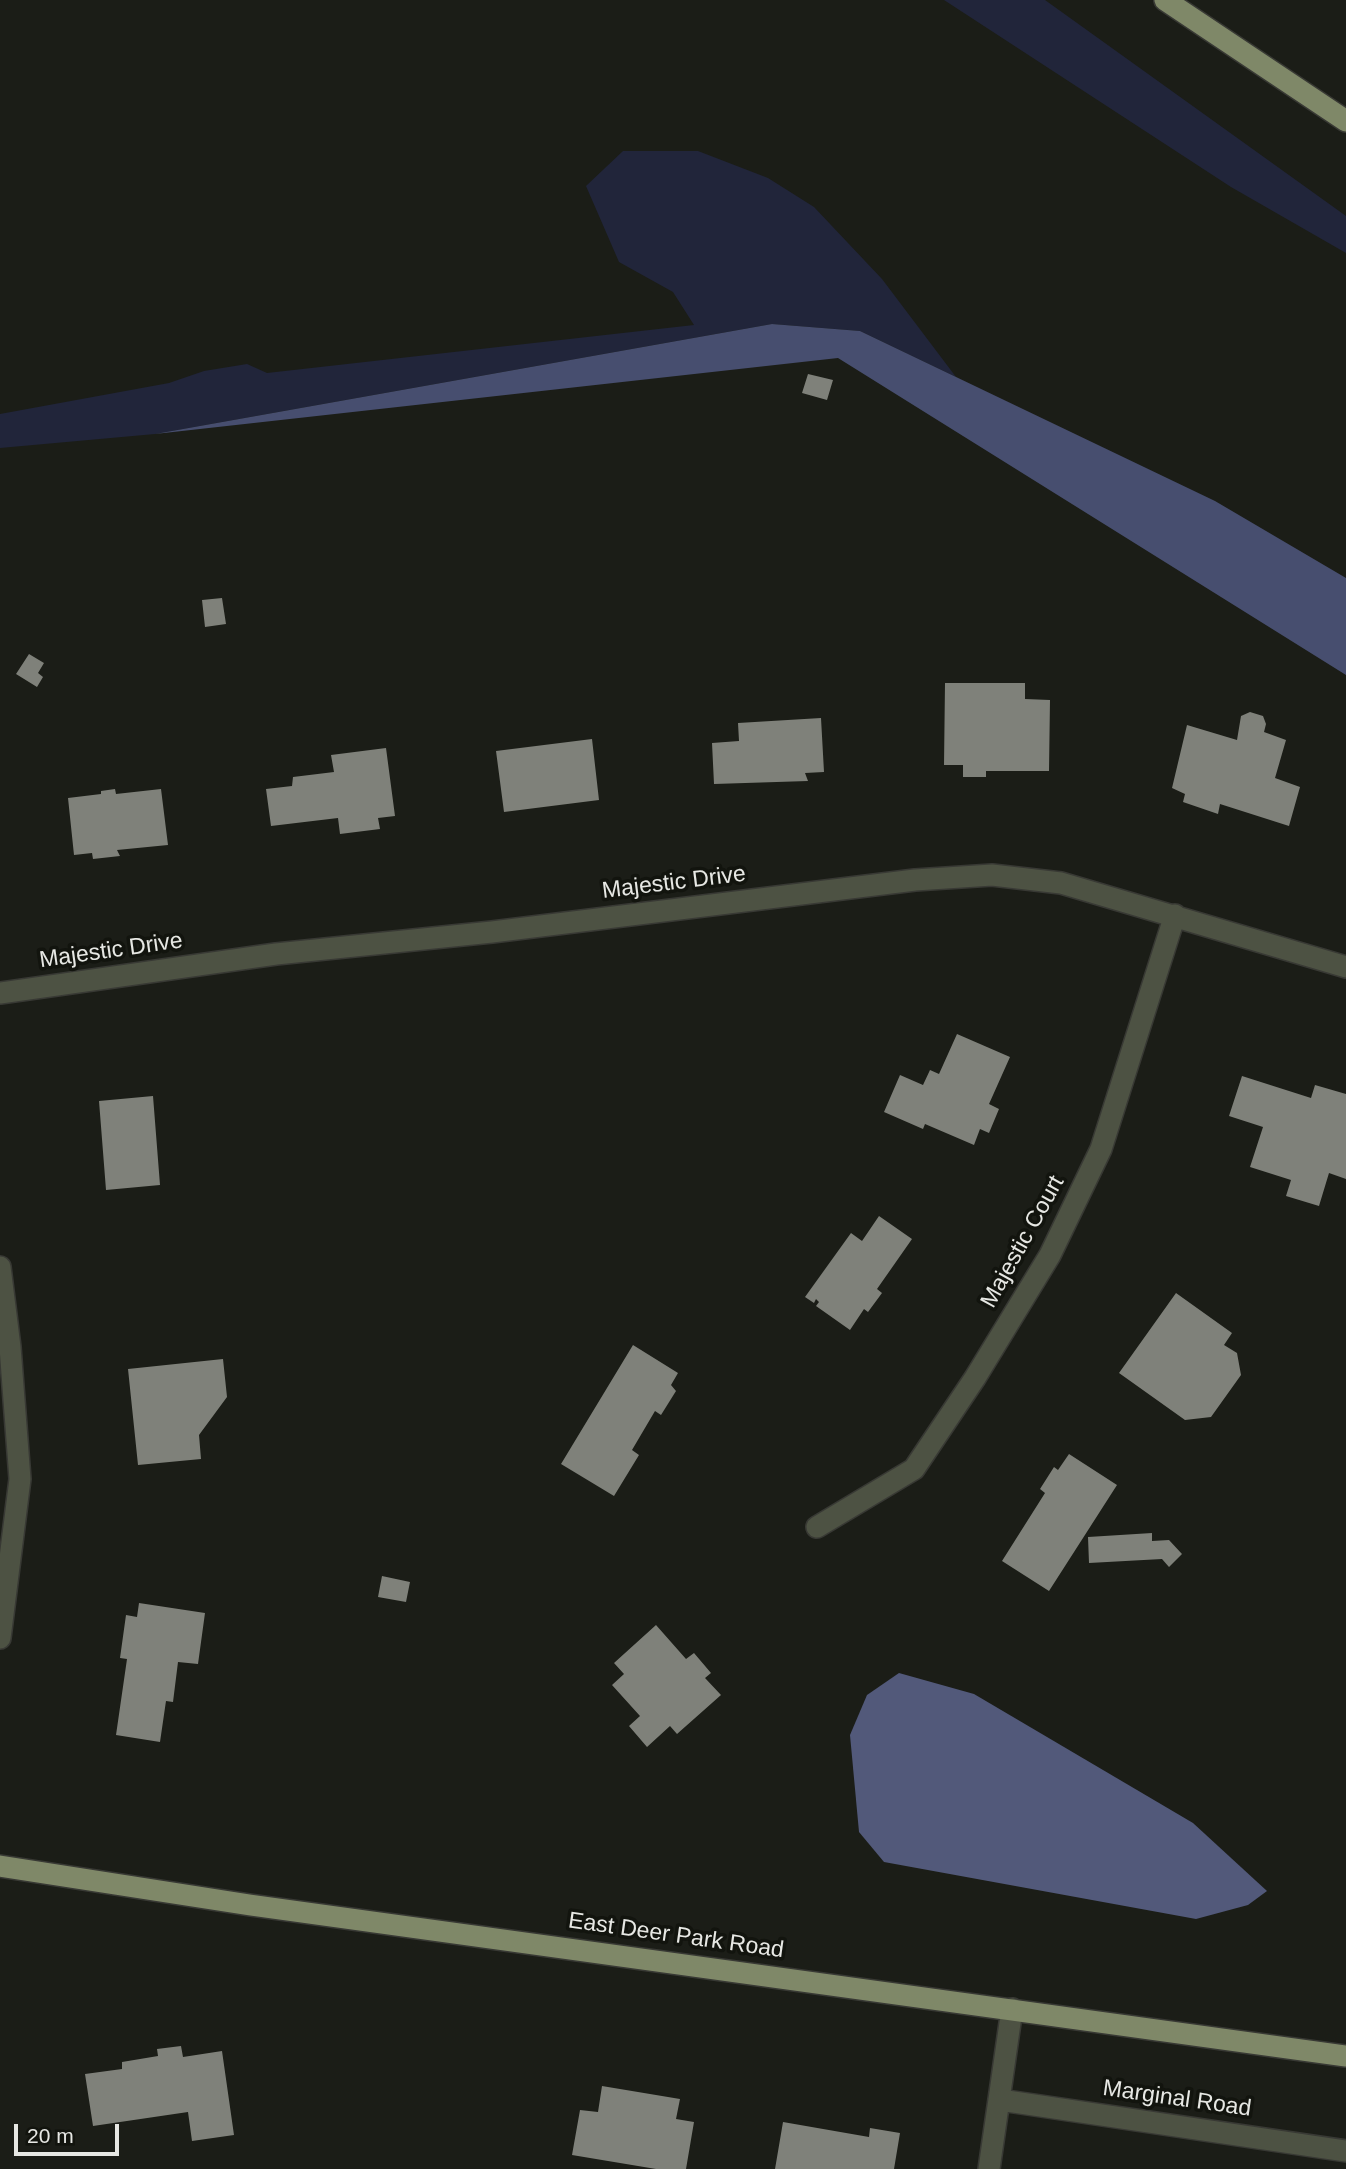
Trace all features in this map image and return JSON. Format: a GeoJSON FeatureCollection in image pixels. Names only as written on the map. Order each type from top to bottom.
{"type":"FeatureCollection","features":[{"type":"Feature","properties":{"kind":"main road"},"geometry":{"type":"LineString","coordinates":[[1165,0],[1346,121]]}},
{"type":"Feature","properties":{"kind":"main road","name":"East Deer Park Road"},"geometry":{"type":"LineString","coordinates":[[0,1866],[250,1905],[1346,2056]]}},
{"type":"Feature","properties":{"kind":"street","name":"Majestic Drive"},"geometry":{"type":"LineString","coordinates":[[0,993],[276,954],[492,932],[915,880],[992,875],[1061,883],[1346,967]]}},
{"type":"Feature","properties":{"kind":"street","name":"Majestic Court"},"geometry":{"type":"LineString","coordinates":[[817,1527],[914,1469],[975,1378],[1050,1255],[1101,1149],[1175,915]]}},
{"type":"Feature","properties":{"kind":"street"},"geometry":{"type":"LineString","coordinates":[[0,1267],[10,1347],[20,1479],[0,1638]]}},
{"type":"Feature","properties":{"kind":"street"},"geometry":{"type":"LineString","coordinates":[[989,2169],[1012,2008]]}},
{"type":"Feature","properties":{"kind":"street","name":"Marginal Road"},"geometry":{"type":"LineString","coordinates":[[1000,2100],[1346,2151]]}},
{"type":"Feature","properties":{"kind":"shaded area"},"geometry":{"type":"Polygon","coordinates":[[[944,0],[1045,0],[1346,216],[1346,253],[1231,187],[944,0]]]}},
{"type":"Feature","properties":{"kind":"shaded area"},"geometry":{"type":"Polygon","coordinates":[[[623,151],[698,151],[768,178],[814,207],[882,279],[956,377],[860,331],[772,324],[155,434],[0,448],[0,414],[169,383],[204,371],[247,364],[267,373],[694,325],[673,292],[619,262],[586,186],[623,151]]]}},
{"type":"Feature","properties":{"kind":"shaded area"},"geometry":{"type":"Polygon","coordinates":[[[772,324],[860,331],[1215,501],[1346,578],[1346,675],[838,358],[155,434],[772,324]]]}},
{"type":"Feature","properties":{"kind":"shaded area"},"geometry":{"type":"Polygon","coordinates":[[[899,1673],[974,1694],[1193,1823],[1267,1891],[1248,1905],[1196,1919],[884,1862],[859,1832],[850,1735],[867,1695],[899,1673]]]}},
{"type":"Feature","properties":{"kind":"building"},"geometry":{"type":"Polygon","coordinates":[[[808,374],[833,380],[827,400],[802,393],[808,374]]]}},
{"type":"Feature","properties":{"kind":"building"},"geometry":{"type":"Polygon","coordinates":[[[222,598],[226,624],[205,627],[202,600],[222,598]]]}},
{"type":"Feature","properties":{"kind":"building"},"geometry":{"type":"Polygon","coordinates":[[[29,654],[44,663],[38,673],[43,677],[37,687],[16,674],[29,654]]]}},
{"type":"Feature","properties":{"kind":"building"},"geometry":{"type":"Polygon","coordinates":[[[945,683],[1025,683],[1025,699],[1050,700],[1049,771],[986,771],[986,777],[963,777],[963,765],[944,765],[945,683]]]}},
{"type":"Feature","properties":{"kind":"building"},"geometry":{"type":"Polygon","coordinates":[[[1250,712],[1263,716],[1266,724],[1264,732],[1286,740],[1275,778],[1300,787],[1289,826],[1220,804],[1218,814],[1183,802],[1185,794],[1172,788],[1187,725],[1237,740],[1241,716],[1250,712]]]}},
{"type":"Feature","properties":{"kind":"building"},"geometry":{"type":"Polygon","coordinates":[[[821,718],[824,772],[805,773],[808,781],[714,784],[712,743],[739,741],[738,723],[821,718]]]}},
{"type":"Feature","properties":{"kind":"building"},"geometry":{"type":"Polygon","coordinates":[[[592,739],[599,800],[504,812],[496,751],[592,739]]]}},
{"type":"Feature","properties":{"kind":"building"},"geometry":{"type":"Polygon","coordinates":[[[386,748],[395,816],[378,818],[380,829],[340,834],[338,818],[271,826],[266,789],[292,786],[293,777],[334,772],[331,755],[386,748]]]}},
{"type":"Feature","properties":{"kind":"building"},"geometry":{"type":"Polygon","coordinates":[[[115,789],[116,794],[161,789],[168,845],[117,850],[120,856],[93,859],[92,853],[74,855],[68,798],[101,794],[101,791],[115,789]]]}},
{"type":"Feature","properties":{"kind":"building"},"geometry":{"type":"Polygon","coordinates":[[[957,1034],[1010,1057],[989,1104],[999,1109],[989,1133],[980,1129],[974,1145],[925,1124],[923,1129],[884,1112],[900,1075],[923,1085],[930,1070],[939,1074],[957,1034]]]}},
{"type":"Feature","properties":{"kind":"building"},"geometry":{"type":"Polygon","coordinates":[[[1242,1076],[1311,1098],[1315,1085],[1346,1094],[1346,1179],[1329,1173],[1319,1206],[1286,1196],[1291,1180],[1250,1167],[1263,1127],[1229,1116],[1242,1076]]]}},
{"type":"Feature","properties":{"kind":"building"},"geometry":{"type":"Polygon","coordinates":[[[153,1096],[160,1185],[106,1190],[99,1101],[153,1096]]]}},
{"type":"Feature","properties":{"kind":"building"},"geometry":{"type":"Polygon","coordinates":[[[879,1216],[912,1239],[877,1289],[882,1293],[868,1312],[864,1309],[850,1330],[816,1306],[819,1302],[816,1299],[814,1303],[805,1297],[851,1233],[862,1241],[879,1216]]]}},
{"type":"Feature","properties":{"kind":"building"},"geometry":{"type":"Polygon","coordinates":[[[1176,1293],[1232,1333],[1224,1345],[1237,1353],[1241,1375],[1211,1417],[1185,1420],[1119,1373],[1176,1293]]]}},
{"type":"Feature","properties":{"kind":"building"},"geometry":{"type":"Polygon","coordinates":[[[633,1345],[678,1373],[671,1385],[676,1391],[661,1415],[655,1411],[632,1450],[639,1455],[614,1496],[561,1464],[633,1345]]]}},
{"type":"Feature","properties":{"kind":"building"},"geometry":{"type":"Polygon","coordinates":[[[223,1359],[227,1397],[199,1435],[201,1459],[138,1465],[128,1369],[223,1359]]]}},
{"type":"Feature","properties":{"kind":"building"},"geometry":{"type":"Polygon","coordinates":[[[1069,1454],[1117,1485],[1049,1591],[1002,1561],[1045,1493],[1040,1489],[1054,1467],[1058,1470],[1069,1454]]]}},
{"type":"Feature","properties":{"kind":"building"},"geometry":{"type":"Polygon","coordinates":[[[1152,1533],[1152,1541],[1169,1540],[1182,1554],[1169,1567],[1162,1559],[1089,1563],[1088,1537],[1152,1533]]]}},
{"type":"Feature","properties":{"kind":"building"},"geometry":{"type":"Polygon","coordinates":[[[382,1576],[410,1582],[406,1602],[378,1597],[382,1576]]]}},
{"type":"Feature","properties":{"kind":"building"},"geometry":{"type":"Polygon","coordinates":[[[139,1603],[205,1613],[198,1664],[178,1662],[173,1702],[166,1701],[160,1742],[116,1735],[127,1659],[120,1658],[126,1615],[137,1617],[139,1603]]]}},
{"type":"Feature","properties":{"kind":"building"},"geometry":{"type":"Polygon","coordinates":[[[656,1625],[686,1659],[694,1653],[711,1673],[705,1678],[721,1695],[677,1734],[670,1726],[647,1747],[629,1726],[640,1716],[612,1685],[624,1674],[614,1663],[656,1625]]]}},
{"type":"Feature","properties":{"kind":"building"},"geometry":{"type":"Polygon","coordinates":[[[181,2046],[183,2057],[222,2051],[234,2135],[192,2141],[188,2112],[93,2126],[85,2074],[122,2069],[122,2062],[158,2056],[157,2049],[181,2046]]]}},
{"type":"Feature","properties":{"kind":"building"},"geometry":{"type":"Polygon","coordinates":[[[602,2086],[680,2099],[676,2119],[694,2122],[686,2169],[656,2169],[572,2155],[580,2110],[598,2112],[602,2086]]]}},
{"type":"Feature","properties":{"kind":"building"},"geometry":{"type":"Polygon","coordinates":[[[783,2122],[869,2137],[870,2128],[900,2133],[894,2169],[775,2169],[783,2122]]]}}]}
